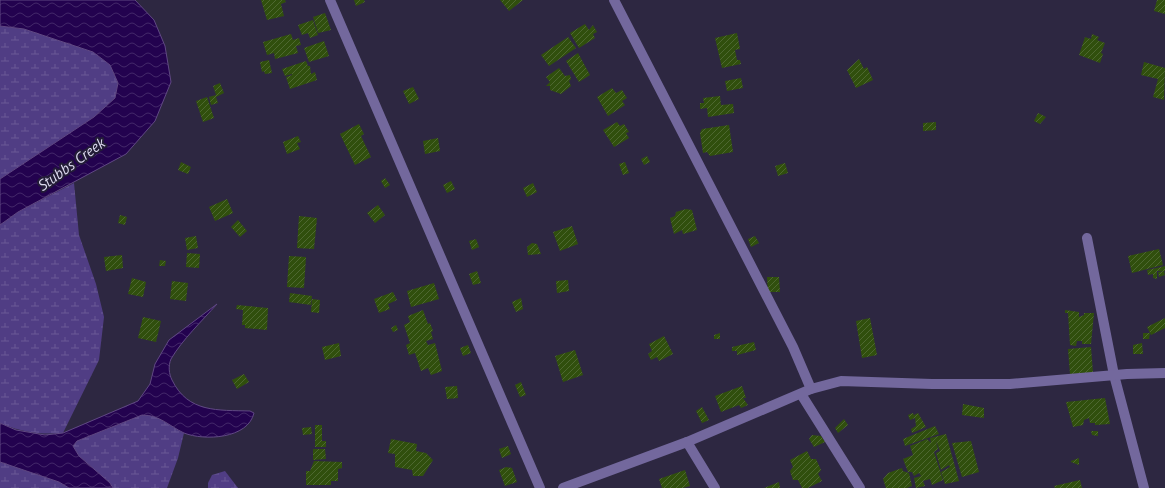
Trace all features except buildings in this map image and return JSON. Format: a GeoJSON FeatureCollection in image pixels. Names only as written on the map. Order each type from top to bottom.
{"type":"FeatureCollection","features":[{"type":"Feature","properties":{"kind":"street"},"geometry":{"type":"LineString","coordinates":[[330,0],[540,488]]}},
{"type":"Feature","properties":{"kind":"street"},"geometry":{"type":"LineString","coordinates":[[614,0],[793,347],[811,389]]}},
{"type":"Feature","properties":{"kind":"street"},"geometry":{"type":"LineString","coordinates":[[1087,238],[1114,375],[1144,488]]}},
{"type":"Feature","properties":{"kind":"street"},"geometry":{"type":"LineString","coordinates":[[563,488],[687,442],[811,389],[841,380],[932,384],[1010,384],[1114,375],[1165,373]]}},
{"type":"Feature","properties":{"kind":"street"},"geometry":{"type":"LineString","coordinates":[[801,394],[860,488]]}},
{"type":"Feature","properties":{"kind":"street"},"geometry":{"type":"LineString","coordinates":[[687,442],[715,488]]}},
{"type":"Feature","properties":{"kind":"green space"},"geometry":{"type":"Polygon","coordinates":[[[0,26],[24,29],[93,52],[110,65],[118,83],[115,98],[94,117],[0,179],[0,26]]]}},
{"type":"Feature","properties":{"kind":"green space"},"geometry":{"type":"Polygon","coordinates":[[[74,183],[79,235],[96,284],[104,317],[99,360],[63,433],[46,434],[15,429],[0,423],[0,225],[18,212],[74,183]]]}},
{"type":"Feature","properties":{"kind":"green space"},"geometry":{"type":"Polygon","coordinates":[[[142,415],[153,415],[184,433],[178,458],[167,488],[113,488],[110,483],[79,456],[73,446],[77,441],[142,415]]]}},
{"type":"Feature","properties":{"kind":"green space"},"geometry":{"type":"Polygon","coordinates":[[[0,462],[59,482],[69,488],[0,488],[0,462]]]}},
{"type":"Feature","properties":{"kind":"green space"},"geometry":{"type":"Polygon","coordinates":[[[225,471],[238,488],[208,488],[208,483],[212,475],[225,471]]]}},
{"type":"Feature","properties":{"kind":"water","name":"Stubbs Creek"},"geometry":{"type":"Polygon","coordinates":[[[0,0],[135,0],[154,20],[165,46],[171,82],[155,121],[126,154],[18,212],[0,225],[0,179],[94,117],[115,98],[118,83],[110,65],[93,52],[24,29],[0,26],[0,0]]]}},
{"type":"Feature","properties":{"kind":"water"},"geometry":{"type":"Polygon","coordinates":[[[217,304],[186,338],[171,359],[169,367],[170,373],[172,380],[179,391],[186,399],[195,404],[205,408],[250,411],[254,413],[250,422],[243,428],[224,436],[193,436],[184,433],[159,419],[148,415],[142,415],[77,441],[73,446],[79,456],[110,483],[113,488],[69,488],[59,482],[0,462],[0,423],[16,430],[45,435],[63,433],[138,401],[150,384],[155,364],[169,340],[217,304]]]}}]}
